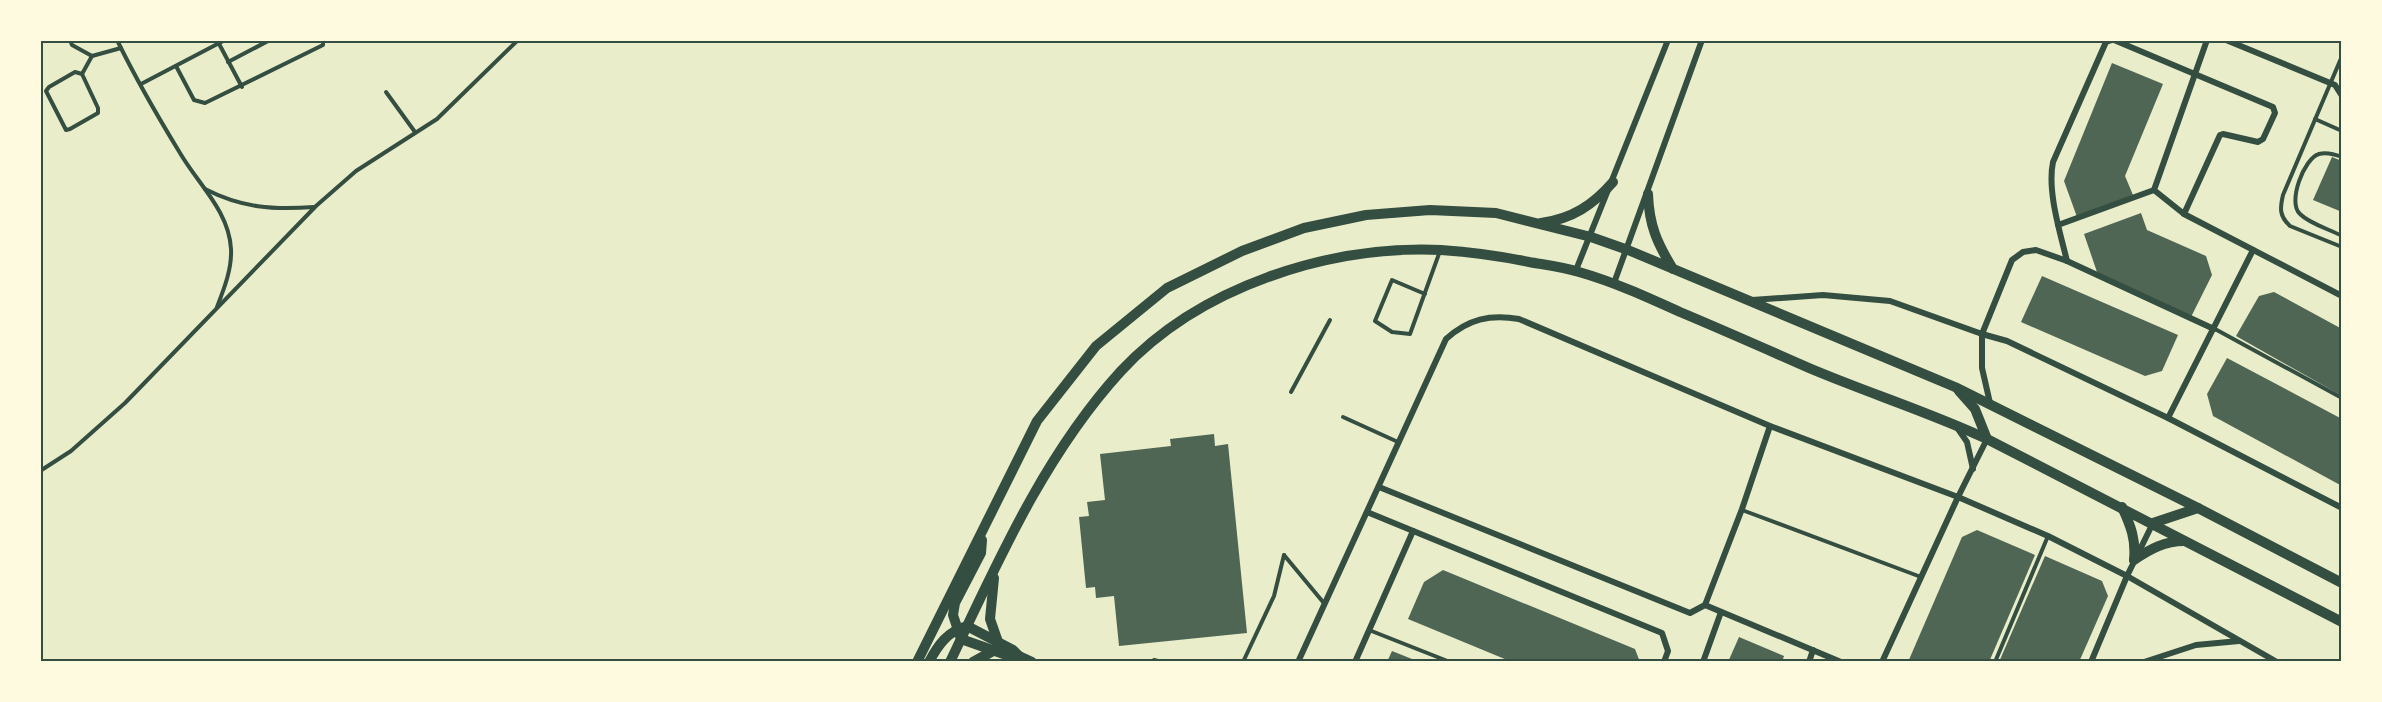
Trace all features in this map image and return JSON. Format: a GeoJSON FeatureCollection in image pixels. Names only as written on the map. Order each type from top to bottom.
{"type":"FeatureCollection","features":[{"type":"Feature","properties":{"kind":"street"},"geometry":{"type":"LineString","coordinates":[[1576,270],[1668,40]]}},
{"type":"Feature","properties":{"kind":"street"},"geometry":{"type":"LineString","coordinates":[[1614,283],[1628,250],[1702,40]]}},
{"type":"Feature","properties":{"kind":"street"},"geometry":{"type":"LineString","coordinates":[[2067,261],[2058,225],[2050,174],[2053,162],[2106,42],[2113,40],[2273,107],[2275,112],[2262,139],[2258,142],[2220,135],[2184,214]]}},
{"type":"Feature","properties":{"kind":"street"},"geometry":{"type":"LineString","coordinates":[[2154,190],[2207,40]]}},
{"type":"Feature","properties":{"kind":"street"},"geometry":{"type":"LineString","coordinates":[[2226,40],[2336,84],[2342,96]]}},
{"type":"Feature","properties":{"kind":"street"},"geometry":{"type":"LineString","coordinates":[[1535,223],[1553,221],[1584,209],[1598,200],[1613,182]]}},
{"type":"Feature","properties":{"kind":"street"},"geometry":{"type":"LineString","coordinates":[[2058,225],[2154,190]]}},
{"type":"Feature","properties":{"kind":"street"},"geometry":{"type":"LineString","coordinates":[[2154,190],[2184,214],[2342,296]]}},
{"type":"Feature","properties":{"kind":"street"},"geometry":{"type":"LineString","coordinates":[[1648,194],[1648,214],[1653,233],[1673,269]]}},
{"type":"Feature","properties":{"kind":"street"},"geometry":{"type":"LineString","coordinates":[[917,662],[1037,421],[1096,346],[1167,288],[1242,251],[1304,228],[1366,215],[1430,210],[1496,213],[1591,237],[1628,250],[1990,403],[2342,582]]}},
{"type":"Feature","properties":{"kind":"street"},"geometry":{"type":"LineString","coordinates":[[950,662],[962,631],[1035,492],[1077,425],[1122,370],[1175,324],[1230,292],[1286,271],[1339,258],[1404,250],[1440,250],[1492,255],[1576,270],[1614,283],[1814,370],[1953,423],[2122,507],[2342,622]]}},
{"type":"Feature","properties":{"kind":"street"},"geometry":{"type":"LineString","coordinates":[[1990,403],[1982,368],[1982,334],[2012,260],[2022,252],[2036,250],[2067,261],[2214,329]]}},
{"type":"Feature","properties":{"kind":"street"},"geometry":{"type":"LineString","coordinates":[[2168,418],[2253,250]]}},
{"type":"Feature","properties":{"kind":"street"},"geometry":{"type":"LineString","coordinates":[[1749,300],[1823,295],[1890,302],[1982,334],[2007,340],[2168,418],[2342,508]]}},
{"type":"Feature","properties":{"kind":"street"},"geometry":{"type":"LineString","coordinates":[[1298,662],[1323,602],[1379,487],[1446,339],[1459,327],[1479,318],[1500,316],[1519,318],[1770,426],[1958,496],[2048,536],[2127,576],[2277,662]]}},
{"type":"Feature","properties":{"kind":"street"},"geometry":{"type":"LineString","coordinates":[[1882,662],[1958,496],[1987,439],[1975,409],[1955,387]]}},
{"type":"Feature","properties":{"kind":"street"},"geometry":{"type":"LineString","coordinates":[[1953,423],[1967,442],[1973,469]]}},
{"type":"Feature","properties":{"kind":"street"},"geometry":{"type":"LineString","coordinates":[[1379,487],[1690,613],[1705,605],[1742,509],[1770,426]]}},
{"type":"Feature","properties":{"kind":"street"},"geometry":{"type":"LineString","coordinates":[[2122,507],[2133,532],[2134,560]]}},
{"type":"Feature","properties":{"kind":"street"},"geometry":{"type":"LineString","coordinates":[[2091,662],[2134,560],[2153,523],[2198,508]]}},
{"type":"Feature","properties":{"kind":"street"},"geometry":{"type":"LineString","coordinates":[[1367,512],[1662,633],[1668,651],[1664,662]]}},
{"type":"Feature","properties":{"kind":"street"},"geometry":{"type":"LineString","coordinates":[[984,530],[981,553],[955,603],[953,615],[962,631],[1012,657],[1019,656],[1032,662]]}},
{"type":"Feature","properties":{"kind":"street"},"geometry":{"type":"LineString","coordinates":[[1354,662],[1413,531]]}},
{"type":"Feature","properties":{"kind":"street"},"geometry":{"type":"LineString","coordinates":[[2134,560],[2147,551],[2171,541],[2188,541]]}},
{"type":"Feature","properties":{"kind":"street"},"geometry":{"type":"LineString","coordinates":[[996,566],[990,619],[996,647]]}},
{"type":"Feature","properties":{"kind":"street"},"geometry":{"type":"LineString","coordinates":[[1705,605],[1841,662]]}},
{"type":"Feature","properties":{"kind":"street"},"geometry":{"type":"LineString","coordinates":[[1703,662],[1721,612]]}},
{"type":"Feature","properties":{"kind":"street"},"geometry":{"type":"LineString","coordinates":[[929,662],[938,646],[962,631]]}},
{"type":"Feature","properties":{"kind":"street"},"geometry":{"type":"LineString","coordinates":[[2144,662],[2196,645],[2241,641]]}},
{"type":"Feature","properties":{"kind":"street"},"geometry":{"type":"LineString","coordinates":[[973,662],[996,647]]}},
{"type":"Feature","properties":{"kind":"street"},"geometry":{"type":"LineString","coordinates":[[1809,662],[1813,650]]}},
{"type":"Feature","properties":{"kind":"lane"},"geometry":{"type":"LineString","coordinates":[[70,40],[72,45],[92,56],[121,48]]}},
{"type":"Feature","properties":{"kind":"lane"},"geometry":{"type":"LineString","coordinates":[[117,40],[180,154],[219,210],[227,230],[231,249],[230,268],[215,310]]}},
{"type":"Feature","properties":{"kind":"lane"},"geometry":{"type":"LineString","coordinates":[[141,84],[225,40]]}},
{"type":"Feature","properties":{"kind":"lane"},"geometry":{"type":"LineString","coordinates":[[228,62],[270,40]]}},
{"type":"Feature","properties":{"kind":"lane"},"geometry":{"type":"LineString","coordinates":[[176,66],[194,100],[204,103],[242,87],[323,45],[324,40]]}},
{"type":"Feature","properties":{"kind":"lane"},"geometry":{"type":"LineString","coordinates":[[40,471],[71,452],[125,403],[316,206],[356,171],[436,119],[518,40]]}},
{"type":"Feature","properties":{"kind":"lane"},"geometry":{"type":"LineString","coordinates":[[218,42],[242,87]]}},
{"type":"Feature","properties":{"kind":"lane"},"geometry":{"type":"LineString","coordinates":[[82,74],[92,56]]}},
{"type":"Feature","properties":{"kind":"lane"},"geometry":{"type":"LineString","coordinates":[[2342,56],[2336,84],[2315,118],[2283,195],[2280,209],[2284,220],[2290,226],[2342,247]]}},
{"type":"Feature","properties":{"kind":"lane"},"geometry":{"type":"LineString","coordinates":[[75,72],[82,74],[97,105],[98,113],[66,130],[46,91],[48,87],[75,72]]}},
{"type":"Feature","properties":{"kind":"lane"},"geometry":{"type":"LineString","coordinates":[[386,92],[415,132]]}},
{"type":"Feature","properties":{"kind":"lane"},"geometry":{"type":"LineString","coordinates":[[2315,118],[2342,131]]}},
{"type":"Feature","properties":{"kind":"lane"},"geometry":{"type":"LineString","coordinates":[[2342,157],[2330,153],[2316,154],[2309,162],[2294,195],[2294,205],[2300,214],[2342,236]]}},
{"type":"Feature","properties":{"kind":"lane"},"geometry":{"type":"LineString","coordinates":[[204,189],[225,200],[280,210],[316,206]]}},
{"type":"Feature","properties":{"kind":"lane"},"geometry":{"type":"LineString","coordinates":[[1425,294],[1392,280],[1375,321],[1392,332],[1410,334],[1425,294],[1440,250]]}},
{"type":"Feature","properties":{"kind":"lane"},"geometry":{"type":"LineString","coordinates":[[1292,392],[1330,320]]}},
{"type":"Feature","properties":{"kind":"lane"},"geometry":{"type":"LineString","coordinates":[[2214,329],[2342,398]]}},
{"type":"Feature","properties":{"kind":"lane"},"geometry":{"type":"LineString","coordinates":[[1342,417],[1398,442]]}},
{"type":"Feature","properties":{"kind":"lane"},"geometry":{"type":"LineString","coordinates":[[1742,509],[1921,577]]}},
{"type":"Feature","properties":{"kind":"lane"},"geometry":{"type":"LineString","coordinates":[[1995,662],[2048,536]]}},
{"type":"Feature","properties":{"kind":"lane"},"geometry":{"type":"LineString","coordinates":[[1243,662],[1274,596],[1284,555],[1323,602]]}},
{"type":"Feature","properties":{"kind":"lane"},"geometry":{"type":"LineString","coordinates":[[1369,630],[1450,662]]}},
{"type":"Feature","properties":{"kind":"lane"},"geometry":{"type":"LineString","coordinates":[[1153,662],[1154,660],[1161,662]]}},
{"type":"Feature","properties":{"kind":"building"},"geometry":{"type":"Polygon","coordinates":[[[2112,63],[2163,84],[2125,176],[2133,195],[2077,217],[2064,181],[2112,63]]]}},
{"type":"Feature","properties":{"kind":"building"},"geometry":{"type":"Polygon","coordinates":[[[2332,157],[2342,161],[2342,212],[2313,200],[2332,157]]]}},
{"type":"Feature","properties":{"kind":"building"},"geometry":{"type":"Polygon","coordinates":[[[2141,213],[2147,230],[2206,256],[2212,275],[2191,317],[2097,272],[2084,234],[2141,213]]]}},
{"type":"Feature","properties":{"kind":"building"},"geometry":{"type":"Polygon","coordinates":[[[2042,276],[2178,335],[2162,371],[2145,376],[2021,322],[2042,276]]]}},
{"type":"Feature","properties":{"kind":"building"},"geometry":{"type":"Polygon","coordinates":[[[2274,292],[2342,329],[2342,396],[2236,336],[2259,296],[2274,292]]]}},
{"type":"Feature","properties":{"kind":"building"},"geometry":{"type":"Polygon","coordinates":[[[2227,358],[2342,419],[2342,486],[2213,416],[2207,394],[2227,358]]]}},
{"type":"Feature","properties":{"kind":"building"},"geometry":{"type":"Polygon","coordinates":[[[1214,434],[1215,446],[1228,444],[1247,633],[1119,646],[1114,596],[1096,598],[1095,587],[1086,588],[1079,517],[1089,516],[1087,502],[1105,500],[1100,454],[1171,446],[1170,439],[1214,434]]]}},
{"type":"Feature","properties":{"kind":"building"},"geometry":{"type":"Polygon","coordinates":[[[1977,530],[2035,555],[1989,662],[1908,662],[1962,537],[1977,530]]]}},
{"type":"Feature","properties":{"kind":"building"},"geometry":{"type":"Polygon","coordinates":[[[2045,556],[2102,581],[2108,596],[2079,662],[1999,662],[2045,556]]]}},
{"type":"Feature","properties":{"kind":"building"},"geometry":{"type":"Polygon","coordinates":[[[1443,570],[1635,649],[1640,662],[1512,662],[1408,619],[1424,582],[1443,570]]]}},
{"type":"Feature","properties":{"kind":"building"},"geometry":{"type":"Polygon","coordinates":[[[1739,637],[1784,656],[1782,662],[1728,662],[1739,637]]]}},
{"type":"Feature","properties":{"kind":"building"},"geometry":{"type":"Polygon","coordinates":[[[1392,651],[1417,661],[1417,662],[1387,662],[1392,651]]]}}]}
